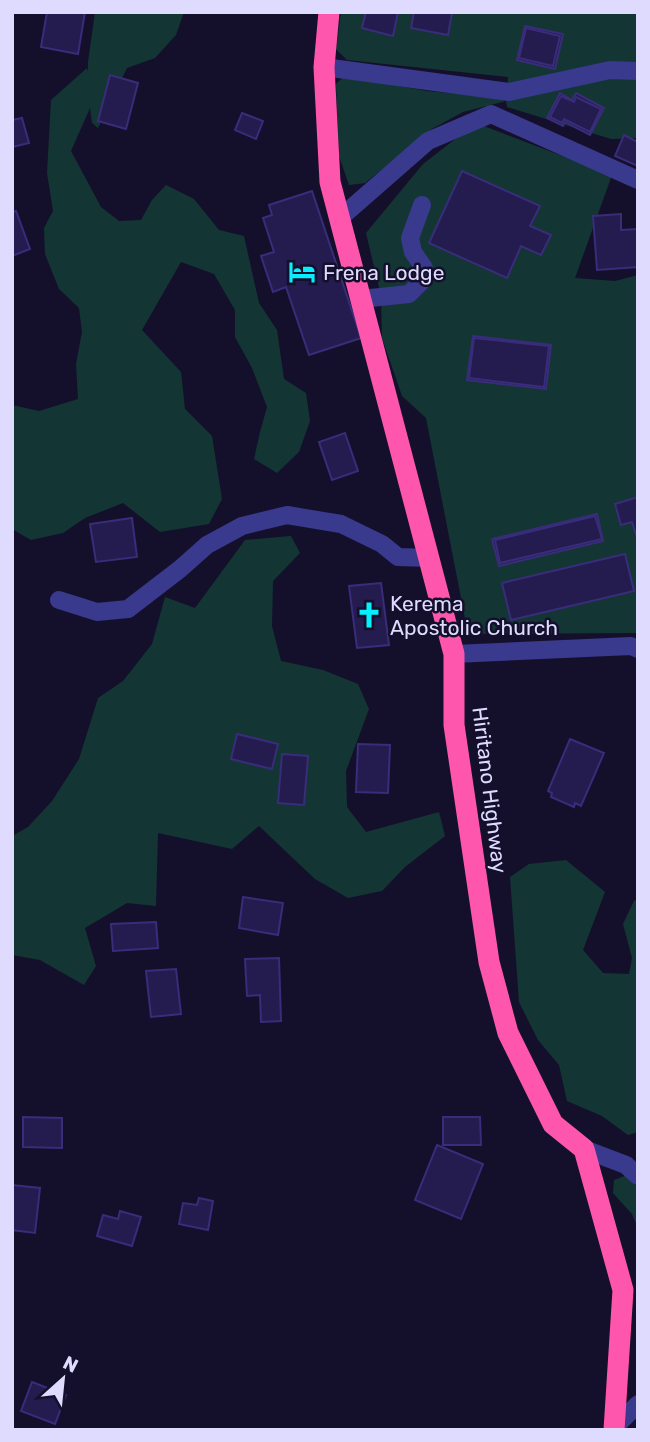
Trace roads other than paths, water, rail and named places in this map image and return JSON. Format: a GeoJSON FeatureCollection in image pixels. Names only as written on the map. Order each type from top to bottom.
{"type":"FeatureCollection","features":[{"type":"Feature","properties":{"kind":"highway","name":"Hiritano Highway"},"geometry":{"type":"LineString","coordinates":[[329,12],[324,67],[330,182],[454,654],[454,725],[489,962],[508,1032],[553,1124],[584,1149]]}},
{"type":"Feature","properties":{"kind":"highway"},"geometry":{"type":"LineString","coordinates":[[584,1149],[623,1290],[615,1428]]}},
{"type":"Feature","properties":{"kind":"street"},"geometry":{"type":"LineString","coordinates":[[324,67],[509,92],[610,70],[638,71]]}},
{"type":"Feature","properties":{"kind":"street"},"geometry":{"type":"LineString","coordinates":[[340,218],[428,141],[491,114],[638,180]]}},
{"type":"Feature","properties":{"kind":"street"},"geometry":{"type":"LineString","coordinates":[[361,299],[409,295],[424,280],[424,268],[413,252],[410,238],[422,205]]}},
{"type":"Feature","properties":{"kind":"street"},"geometry":{"type":"LineString","coordinates":[[59,600],[97,612],[128,609],[207,545],[242,526],[287,515],[341,524],[382,544],[397,557],[429,558]]}},
{"type":"Feature","properties":{"kind":"street"},"geometry":{"type":"LineString","coordinates":[[454,654],[631,646],[638,649]]}},
{"type":"Feature","properties":{"kind":"street"},"geometry":{"type":"LineString","coordinates":[[584,1149],[626,1165],[638,1177]]}},
{"type":"Feature","properties":{"kind":"street"},"geometry":{"type":"LineString","coordinates":[[615,1428],[638,1404]]}},
{"type":"Feature","properties":{"kind":"place","name":"Frena Lodge"},"geometry":{"type":"Point","coordinates":[302,272]}},
{"type":"Feature","properties":{"kind":"place","name":"Kerema Apostolic Church"},"geometry":{"type":"Point","coordinates":[369,615]}}]}
